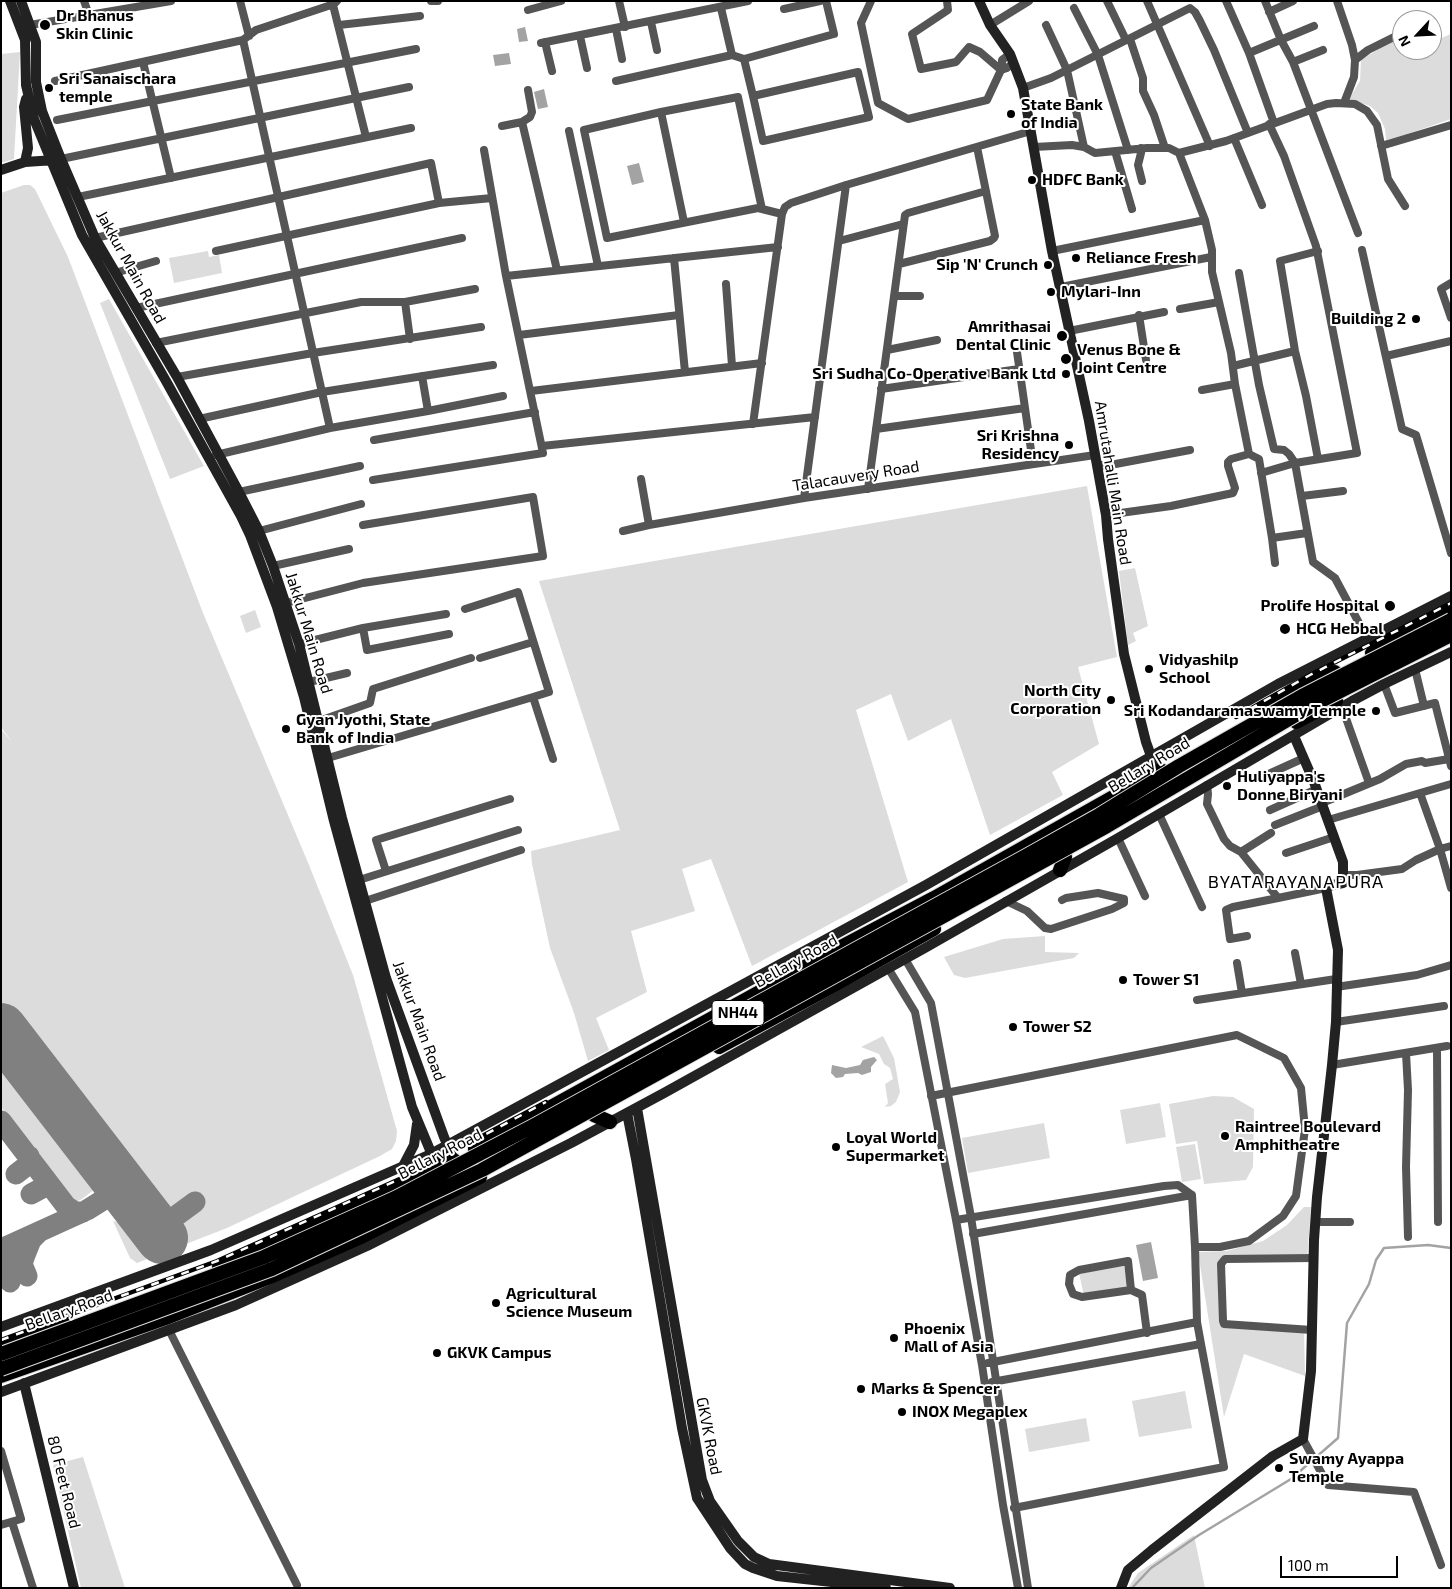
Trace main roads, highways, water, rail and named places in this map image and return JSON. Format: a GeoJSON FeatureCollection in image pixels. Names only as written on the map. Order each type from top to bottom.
{"type":"FeatureCollection","features":[{"type":"Feature","properties":{"kind":"highway","name":"Bellary Road"},"geometry":{"type":"LineString","coordinates":[[1,1346],[198,1276],[324,1222],[454,1160],[934,898],[1299,690],[1451,611]]}},
{"type":"Feature","properties":{"kind":"highway","name":"Bellary Road"},"geometry":{"type":"LineString","coordinates":[[1,1354],[264,1257],[395,1198],[533,1126],[1026,856],[1302,696],[1451,620]]}},
{"type":"Feature","properties":{"kind":"highway","name":"Bellary Road"},"geometry":{"type":"LineString","coordinates":[[1,1369],[272,1269],[482,1170],[1040,864],[1311,706],[1451,635]]}},
{"type":"Feature","properties":{"kind":"highway"},"geometry":{"type":"LineString","coordinates":[[1,1376],[166,1318],[270,1277],[467,1190],[594,1115],[1063,863],[1248,749],[1314,712],[1451,642]]}},
{"type":"Feature","properties":{"kind":"highway"},"geometry":{"type":"LineString","coordinates":[[594,1115],[610,1122]]}},
{"type":"Feature","properties":{"kind":"waterway"},"geometry":{"type":"LineString","coordinates":[[1132,1588],[1151,1568],[1199,1535],[1291,1479],[1338,1438],[1347,1323],[1369,1284],[1376,1260],[1384,1248],[1428,1245],[1451,1248]]}},
{"type":"Feature","properties":{"kind":"railway"},"geometry":{"type":"LineString","coordinates":[[1236,717],[1310,675],[1451,603]]}},
{"type":"Feature","properties":{"kind":"railway"},"geometry":{"type":"LineString","coordinates":[[1,1340],[217,1261],[413,1173],[546,1102]]}},
{"type":"Feature","properties":{"kind":"place","name":"Dr Bhanus Skin Clinic"},"geometry":{"type":"Point","coordinates":[45,25]}},
{"type":"Feature","properties":{"kind":"place","name":"Sri Sanaischara temple"},"geometry":{"type":"Point","coordinates":[49,88]}},
{"type":"Feature","properties":{"kind":"place","name":"State Bank of India"},"geometry":{"type":"Point","coordinates":[1011,114]}},
{"type":"Feature","properties":{"kind":"place","name":"HDFC Bank"},"geometry":{"type":"Point","coordinates":[1032,180]}},
{"type":"Feature","properties":{"kind":"place","name":"Reliance Fresh"},"geometry":{"type":"Point","coordinates":[1076,258]}},
{"type":"Feature","properties":{"kind":"place","name":"Sip 'N' Crunch"},"geometry":{"type":"Point","coordinates":[1048,265]}},
{"type":"Feature","properties":{"kind":"place","name":"Mylari-Inn"},"geometry":{"type":"Point","coordinates":[1051,292]}},
{"type":"Feature","properties":{"kind":"place","name":"Building 2"},"geometry":{"type":"Point","coordinates":[1416,319]}},
{"type":"Feature","properties":{"kind":"place","name":"Amrithasai Dental Clinic"},"geometry":{"type":"Point","coordinates":[1062,336]}},
{"type":"Feature","properties":{"kind":"place","name":"Venus Bone & Joint Centre"},"geometry":{"type":"Point","coordinates":[1066,359]}},
{"type":"Feature","properties":{"kind":"place","name":"Sri Sudha Co-Operative Bank Ltd"},"geometry":{"type":"Point","coordinates":[1066,374]}},
{"type":"Feature","properties":{"kind":"place","name":"Sri Krishna Residency"},"geometry":{"type":"Point","coordinates":[1069,445]}},
{"type":"Feature","properties":{"kind":"place","name":"Prolife Hospital"},"geometry":{"type":"Point","coordinates":[1390,606]}},
{"type":"Feature","properties":{"kind":"place","name":"HCG Hebbal"},"geometry":{"type":"Point","coordinates":[1285,629]}},
{"type":"Feature","properties":{"kind":"place","name":"Vidyashilp School"},"geometry":{"type":"Point","coordinates":[1149,669]}},
{"type":"Feature","properties":{"kind":"place","name":"North City Corporation"},"geometry":{"type":"Point","coordinates":[1111,700]}},
{"type":"Feature","properties":{"kind":"place","name":"Sri Kodandaramaswamy Temple"},"geometry":{"type":"Point","coordinates":[1376,711]}},
{"type":"Feature","properties":{"kind":"place","name":"Gyan Jyothi, State Bank of India"},"geometry":{"type":"Point","coordinates":[286,729]}},
{"type":"Feature","properties":{"kind":"place","name":"Huliyappa's Donne Biryani"},"geometry":{"type":"Point","coordinates":[1227,786]}},
{"type":"Feature","properties":{"kind":"place","name":"Tower S1"},"geometry":{"type":"Point","coordinates":[1123,980]}},
{"type":"Feature","properties":{"kind":"place","name":"Tower S2"},"geometry":{"type":"Point","coordinates":[1013,1027]}},
{"type":"Feature","properties":{"kind":"place","name":"Raintree Boulevard Amphitheatre"},"geometry":{"type":"Point","coordinates":[1225,1136]}},
{"type":"Feature","properties":{"kind":"place","name":"Loyal World Supermarket"},"geometry":{"type":"Point","coordinates":[836,1147]}},
{"type":"Feature","properties":{"kind":"place","name":"Agricultural Science Museum"},"geometry":{"type":"Point","coordinates":[496,1303]}},
{"type":"Feature","properties":{"kind":"place","name":"Phoenix Mall of Asia"},"geometry":{"type":"Point","coordinates":[894,1338]}},
{"type":"Feature","properties":{"kind":"place","name":"GKVK Campus"},"geometry":{"type":"Point","coordinates":[437,1353]}},
{"type":"Feature","properties":{"kind":"place","name":"Marks & Spencer"},"geometry":{"type":"Point","coordinates":[861,1389]}},
{"type":"Feature","properties":{"kind":"place","name":"INOX Megaplex"},"geometry":{"type":"Point","coordinates":[902,1412]}},
{"type":"Feature","properties":{"kind":"place","name":"Swamy Ayappa Temple"},"geometry":{"type":"Point","coordinates":[1279,1468]}},
{"type":"Feature","properties":{"kind":"district","name":"BYATARAYANAPURA"},"geometry":{"type":"Point","coordinates":[1296,882]}}]}
